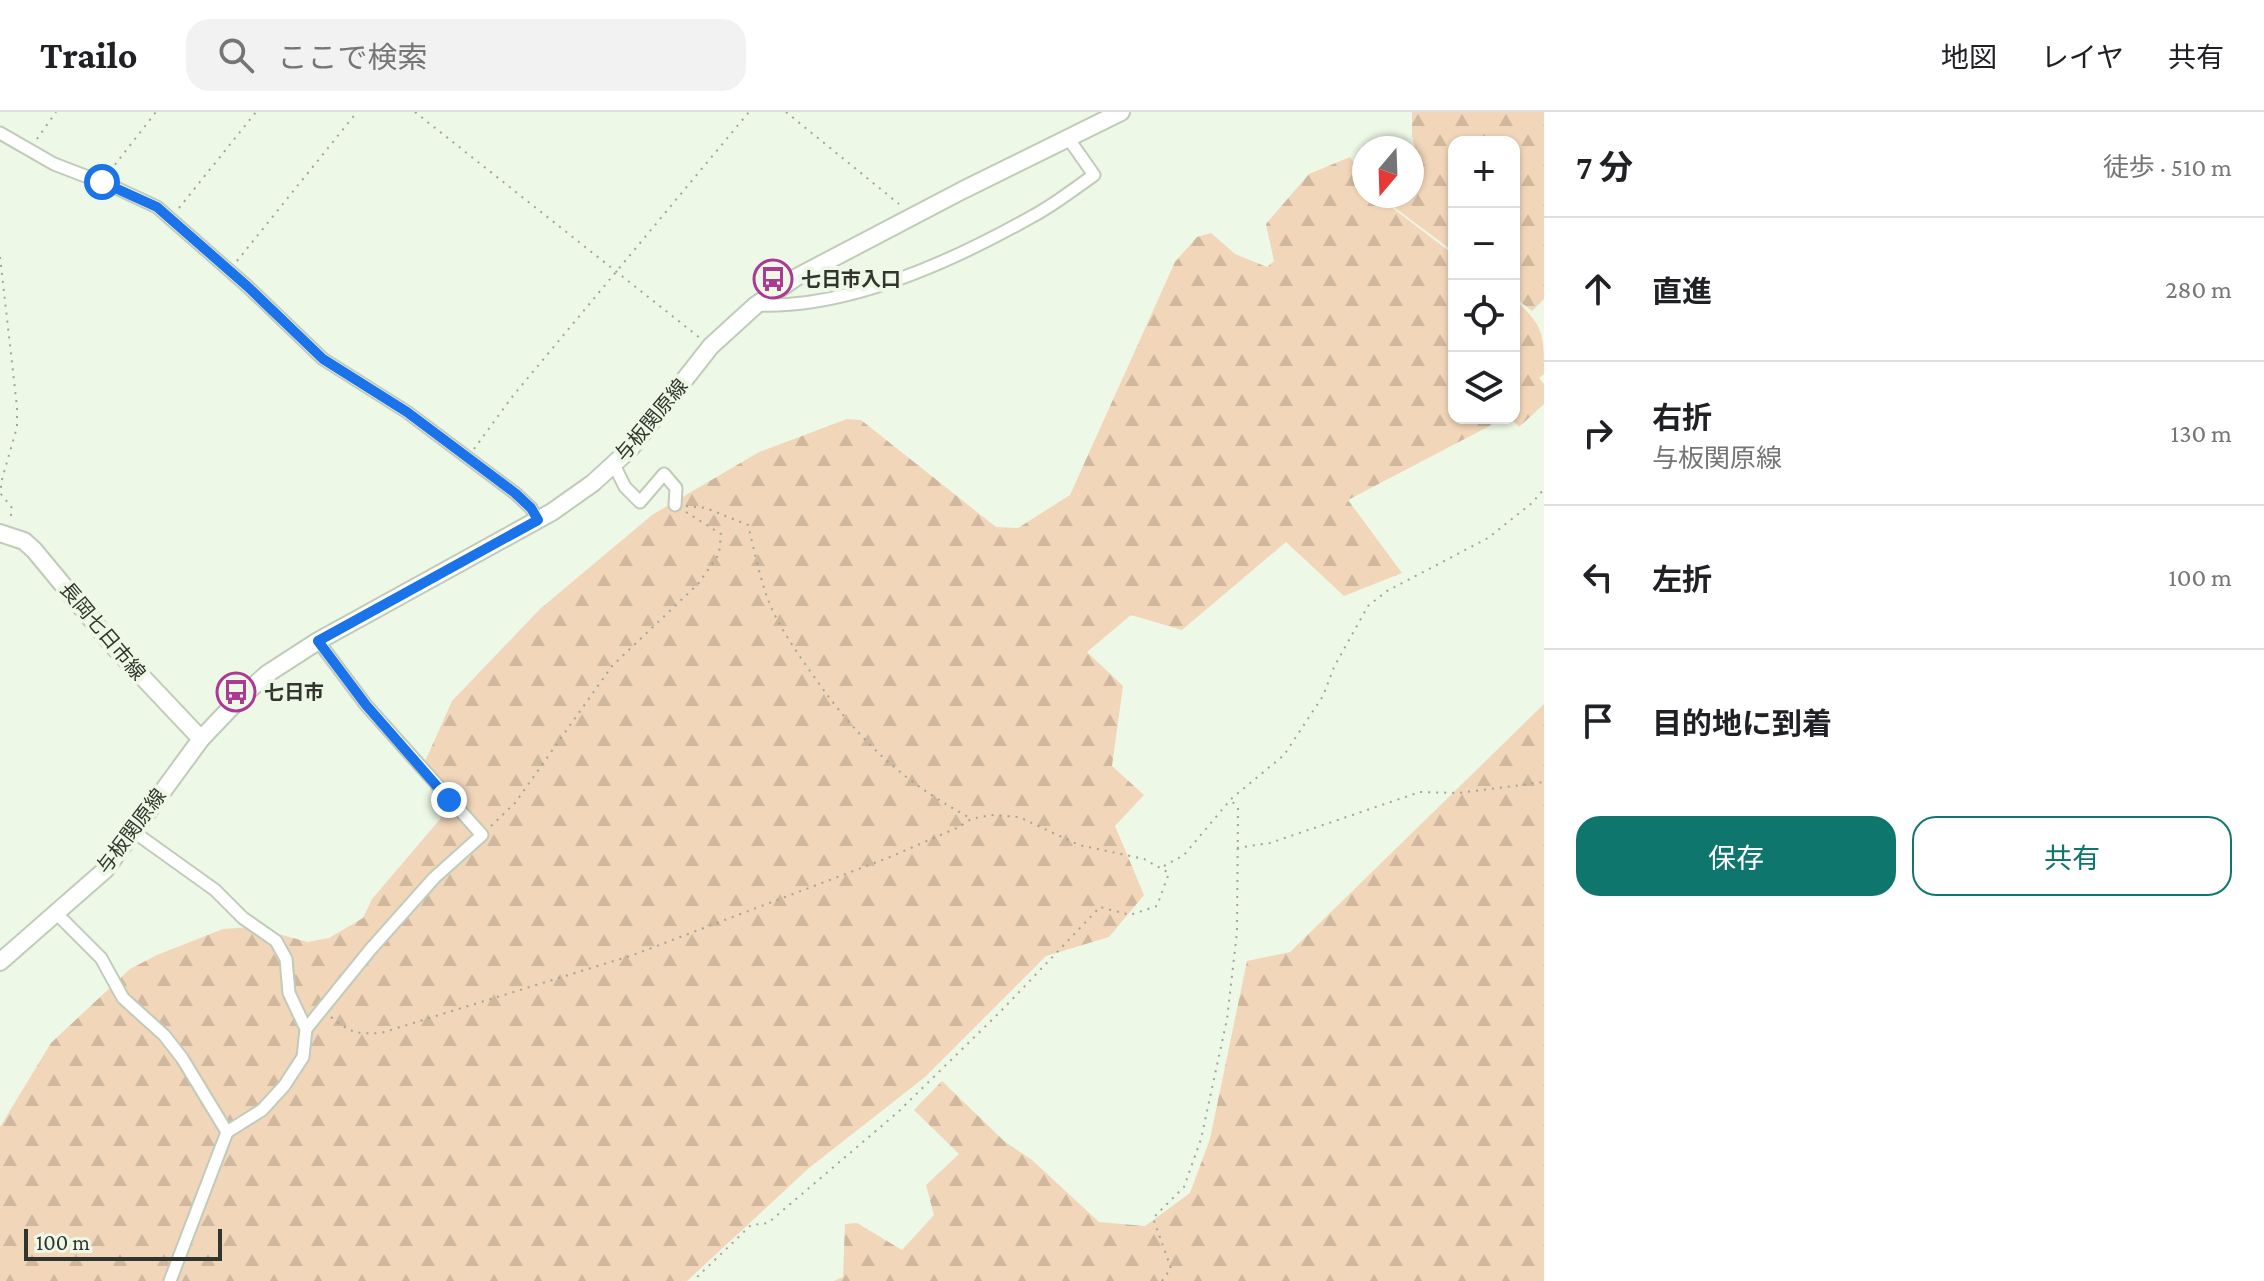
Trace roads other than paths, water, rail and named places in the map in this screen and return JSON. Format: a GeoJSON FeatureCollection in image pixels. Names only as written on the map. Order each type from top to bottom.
{"type":"FeatureCollection","features":[{"type":"Feature","properties":{"kind":"main road","name":"与板関原線"},"geometry":{"type":"LineString","coordinates":[[0,962],[105,870],[201,739],[267,674],[318,641],[538,520],[593,483],[649,426],[711,346],[756,305],[821,263],[1121,112]]}},
{"type":"Feature","properties":{"kind":"main road","name":"長岡七日市線"},"geometry":{"type":"LineString","coordinates":[[4,534],[24,541],[34,550],[116,649],[201,739]]}},
{"type":"Feature","properties":{"kind":"street"},"geometry":{"type":"LineString","coordinates":[[0,133],[54,164],[140,198],[170,218],[323,359],[407,412],[515,493],[531,508],[538,520]]}},
{"type":"Feature","properties":{"kind":"street"},"geometry":{"type":"LineString","coordinates":[[756,305],[779,306],[838,296],[924,270],[1035,216],[1094,175],[1068,138]]}},
{"type":"Feature","properties":{"kind":"street"},"geometry":{"type":"LineString","coordinates":[[614,465],[625,487],[640,502],[664,474],[676,488],[675,505]]}},
{"type":"Feature","properties":{"kind":"street"},"geometry":{"type":"LineString","coordinates":[[306,1029],[370,950],[425,889],[482,835],[366,705],[318,641]]}},
{"type":"Feature","properties":{"kind":"street"},"geometry":{"type":"LineString","coordinates":[[134,832],[215,890],[243,918],[276,941],[286,959],[289,993],[306,1029],[303,1057],[284,1086],[262,1110],[227,1132],[170,1281]]}},
{"type":"Feature","properties":{"kind":"street"},"geometry":{"type":"LineString","coordinates":[[57,914],[94,949],[123,998],[164,1035],[182,1058],[227,1132]]}},
{"type":"Feature","properties":{"kind":"place","name":"七日市入口"},"geometry":{"type":"Point","coordinates":[773,279]}},
{"type":"Feature","properties":{"kind":"place","name":"七日市"},"geometry":{"type":"Point","coordinates":[236,692]}}]}
